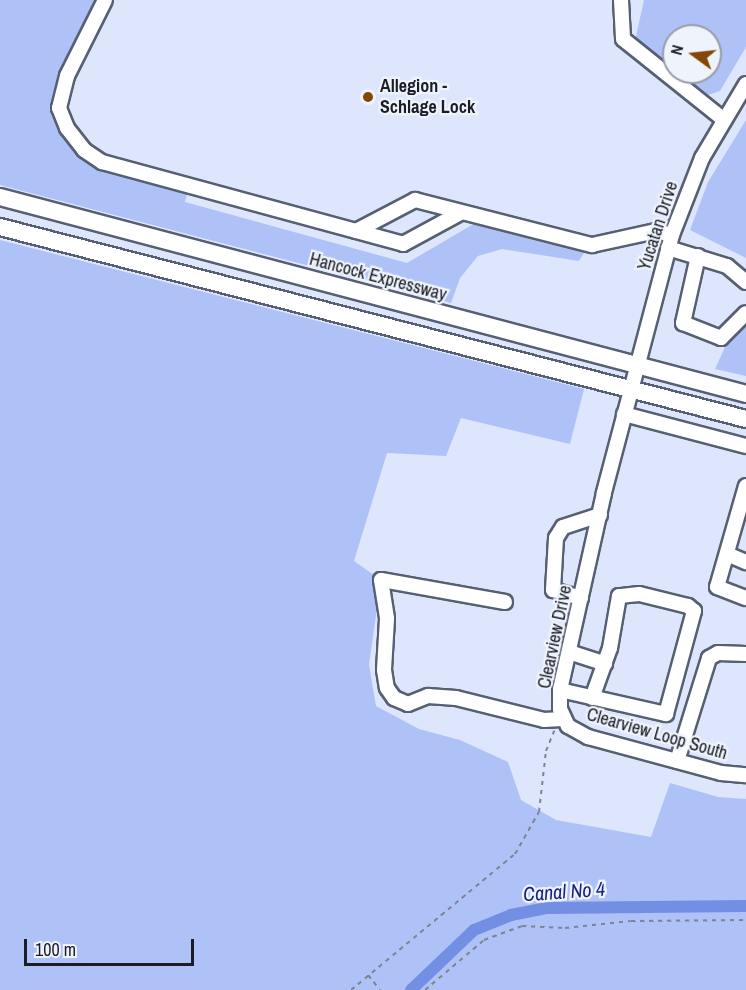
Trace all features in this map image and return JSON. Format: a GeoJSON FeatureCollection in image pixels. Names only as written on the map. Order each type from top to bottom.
{"type":"FeatureCollection","features":[{"type":"Feature","properties":{"kind":"main road","name":"Hancock Expressway"},"geometry":{"type":"LineString","coordinates":[[0,197],[746,394]]}},
{"type":"Feature","properties":{"kind":"main road"},"geometry":{"type":"LineString","coordinates":[[0,227],[746,419]]}},
{"type":"Feature","properties":{"kind":"street"},"geometry":{"type":"LineString","coordinates":[[105,0],[67,76],[59,108],[67,128],[84,150],[102,162],[403,244],[460,213]]}},
{"type":"Feature","properties":{"kind":"street"},"geometry":{"type":"LineString","coordinates":[[621,0],[623,39],[724,120]]}},
{"type":"Feature","properties":{"kind":"street","name":"Yucatan Drive"},"geometry":{"type":"LineString","coordinates":[[630,389],[670,241],[689,184],[746,84]]}},
{"type":"Feature","properties":{"kind":"street"},"geometry":{"type":"LineString","coordinates":[[356,231],[415,200],[592,244],[656,231],[698,256],[727,266],[746,282]]}},
{"type":"Feature","properties":{"kind":"street"},"geometry":{"type":"LineString","coordinates":[[698,256],[683,323],[721,338],[746,313]]}},
{"type":"Feature","properties":{"kind":"street","name":"Clearview Drive"},"geometry":{"type":"LineString","coordinates":[[562,718],[560,690],[630,389]]}},
{"type":"Feature","properties":{"kind":"street"},"geometry":{"type":"LineString","coordinates":[[624,414],[746,446]]}},
{"type":"Feature","properties":{"kind":"street"},"geometry":{"type":"LineString","coordinates":[[746,486],[717,587],[746,598]]}},
{"type":"Feature","properties":{"kind":"street"},"geometry":{"type":"LineString","coordinates":[[581,598],[553,590],[556,538],[563,527],[600,515]]}},
{"type":"Feature","properties":{"kind":"street"},"geometry":{"type":"LineString","coordinates":[[727,554],[746,562]]}},
{"type":"Feature","properties":{"kind":"street"},"geometry":{"type":"LineString","coordinates":[[505,602],[381,580],[387,619],[384,670],[387,688],[394,698],[408,704],[428,696],[456,698],[544,720],[562,718]]}},
{"type":"Feature","properties":{"kind":"street"},"geometry":{"type":"LineString","coordinates":[[560,690],[592,698],[666,714],[694,612],[687,606],[639,594],[619,596],[605,664],[592,698]]}},
{"type":"Feature","properties":{"kind":"street"},"geometry":{"type":"LineString","coordinates":[[569,652],[605,664]]}},
{"type":"Feature","properties":{"kind":"street"},"geometry":{"type":"LineString","coordinates":[[677,761],[709,658],[718,653],[746,654]]}},
{"type":"Feature","properties":{"kind":"street","name":"Clearview Loop South"},"geometry":{"type":"LineString","coordinates":[[562,718],[588,737],[721,773],[746,775]]}},
{"type":"Feature","properties":{"kind":"path"},"geometry":{"type":"LineString","coordinates":[[351,990],[515,854],[539,812],[550,738],[562,718]]}},
{"type":"Feature","properties":{"kind":"path"},"geometry":{"type":"LineString","coordinates":[[425,990],[484,940],[522,926],[565,928],[632,921],[746,920]]}},
{"type":"Feature","properties":{"kind":"path"},"geometry":{"type":"LineString","coordinates":[[368,975],[380,990]]}},
{"type":"Feature","properties":{"kind":"shaded area"},"geometry":{"type":"Polygon","coordinates":[[[0,0],[96,0],[64,64],[54,90],[51,115],[69,143],[105,171],[188,190],[185,202],[407,263],[477,222],[585,251],[579,261],[502,249],[478,256],[460,278],[451,303],[0,185],[0,0]]]}},
{"type":"Feature","properties":{"kind":"shaded area"},"geometry":{"type":"Polygon","coordinates":[[[644,0],[746,0],[746,47],[720,91],[705,96],[690,84],[722,84],[722,24],[662,24],[662,61],[636,36],[644,0]]]}},
{"type":"Feature","properties":{"kind":"shaded area"},"geometry":{"type":"Polygon","coordinates":[[[746,120],[746,258],[690,230],[708,182],[746,120]]]}},
{"type":"Feature","properties":{"kind":"shaded area"},"geometry":{"type":"Polygon","coordinates":[[[0,240],[584,389],[570,444],[461,418],[446,456],[387,453],[354,561],[381,580],[369,665],[376,706],[419,729],[460,740],[508,762],[521,800],[556,820],[651,837],[670,783],[718,797],[746,799],[746,990],[411,990],[453,949],[407,990],[0,990],[0,240]]]}},
{"type":"Feature","properties":{"kind":"shaded area"},"geometry":{"type":"Polygon","coordinates":[[[746,325],[746,376],[715,369],[725,347],[746,325]]]}},
{"type":"Feature","properties":{"kind":"waterway","name":"Canal No 4"},"geometry":{"type":"LineString","coordinates":[[411,990],[474,930],[511,915],[547,908],[746,906]]}},
{"type":"Feature","properties":{"kind":"place","name":"Allegion - Schlage Lock"},"geometry":{"type":"Point","coordinates":[368,97]}}]}
